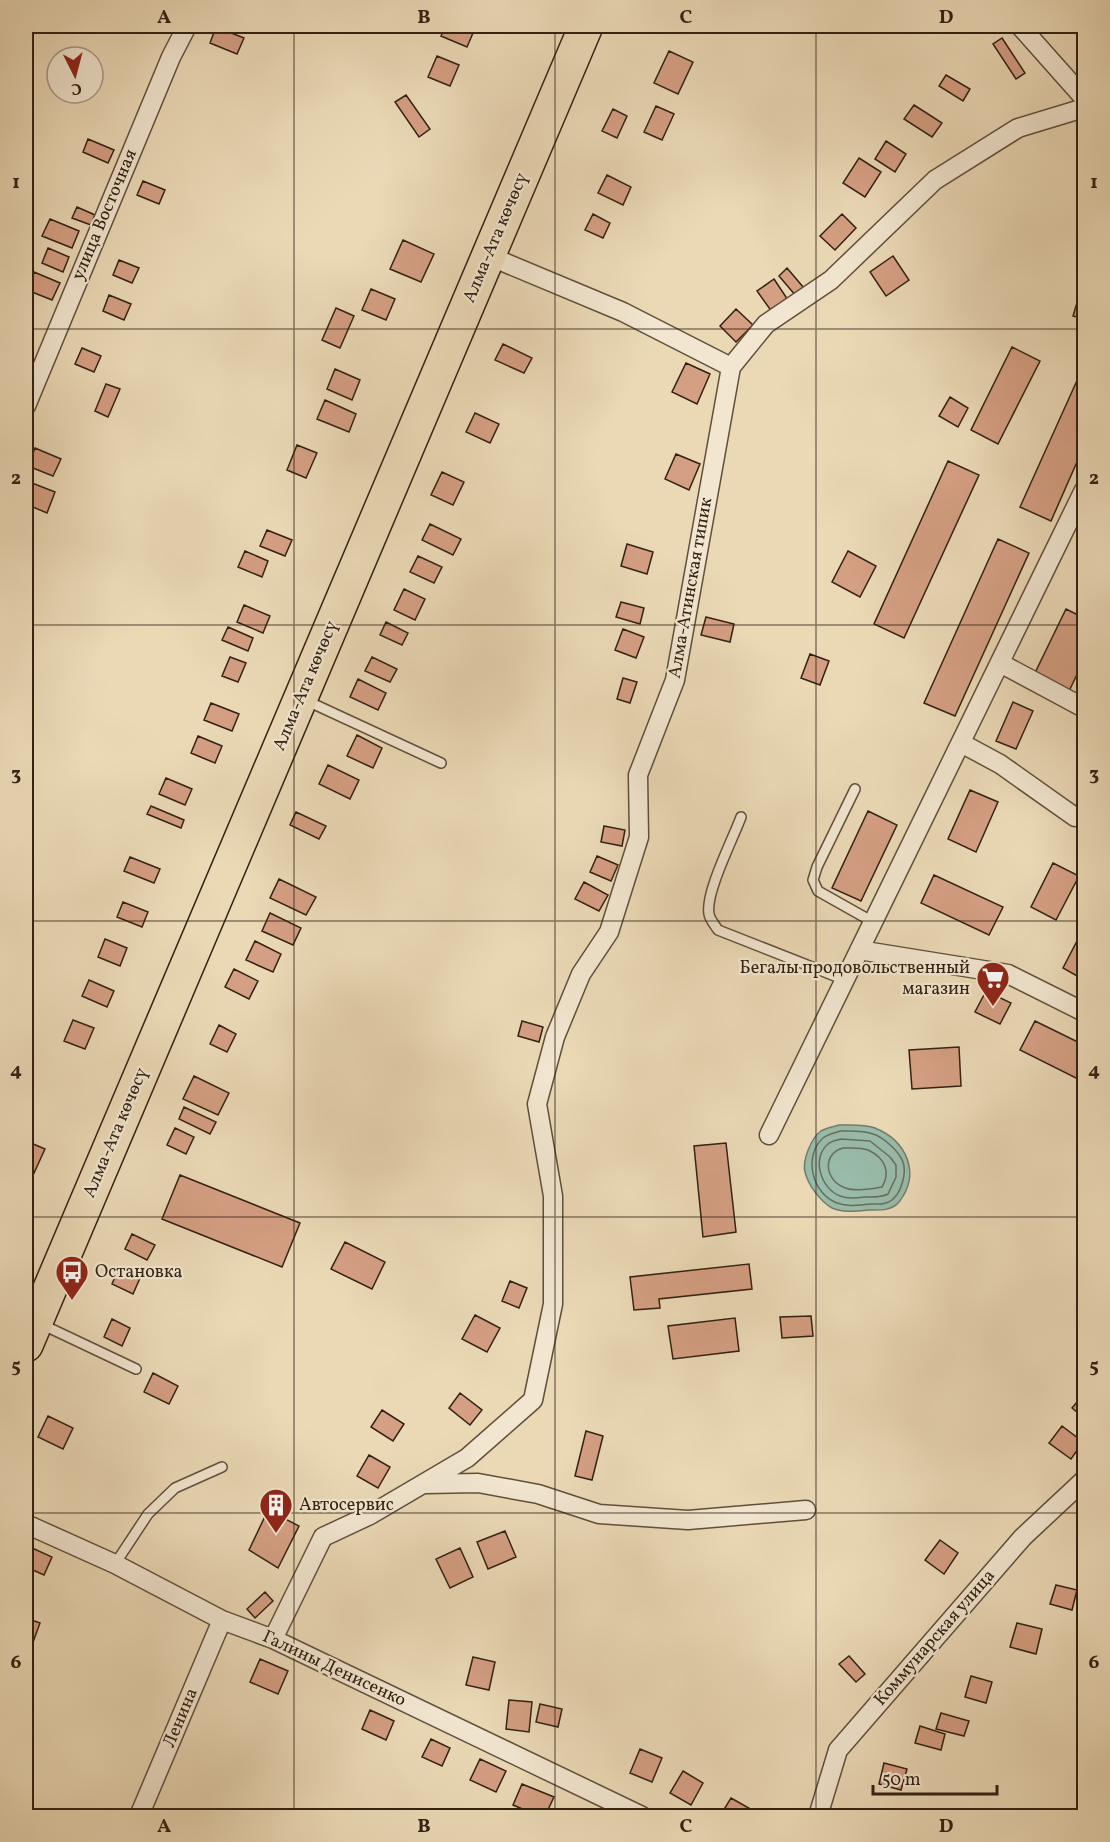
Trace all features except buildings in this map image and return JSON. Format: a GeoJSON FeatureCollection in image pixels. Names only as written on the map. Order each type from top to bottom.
{"type":"FeatureCollection","features":[{"type":"Feature","properties":{"kind":"highway","name":"Алма-Ата көчөсү"},"geometry":{"type":"LineString","coordinates":[[31,1333],[586,26]]}},
{"type":"Feature","properties":{"kind":"street","name":"улица Восточная"},"geometry":{"type":"LineString","coordinates":[[26,406],[171,57],[187,26]]}},
{"type":"Feature","properties":{"kind":"street"},"geometry":{"type":"LineString","coordinates":[[1020,26],[1084,98]]}},
{"type":"Feature","properties":{"kind":"street","name":"Алма-Атинская типик"},"geometry":{"type":"LineString","coordinates":[[273,1640],[323,1537],[370,1515],[467,1458],[532,1400],[553,1304],[553,1196],[537,1104],[555,1037],[581,974],[609,932],[639,837],[638,775],[675,680],[730,367],[766,324],[831,280],[935,180],[1018,128],[1084,108]]}},
{"type":"Feature","properties":{"kind":"street"},"geometry":{"type":"LineString","coordinates":[[489,256],[623,312],[730,367]]}},
{"type":"Feature","properties":{"kind":"street"},"geometry":{"type":"LineString","coordinates":[[769,1135],[1084,490]]}},
{"type":"Feature","properties":{"kind":"street"},"geometry":{"type":"LineString","coordinates":[[1000,663],[1084,708]]}},
{"type":"Feature","properties":{"kind":"street"},"geometry":{"type":"LineString","coordinates":[[961,742],[1000,764],[1075,817]]}},
{"type":"Feature","properties":{"kind":"street"},"geometry":{"type":"LineString","coordinates":[[859,951],[1008,974],[1084,1012]]}},
{"type":"Feature","properties":{"kind":"street","name":"Коммунарская улица"},"geometry":{"type":"LineString","coordinates":[[818,1816],[838,1750],[1023,1537],[1084,1480]]}},
{"type":"Feature","properties":{"kind":"street"},"geometry":{"type":"LineString","coordinates":[[423,1485],[478,1483],[538,1494],[599,1514],[688,1521],[806,1510]]}},
{"type":"Feature","properties":{"kind":"street","name":"Галины Денисенко"},"geometry":{"type":"LineString","coordinates":[[26,1524],[115,1564],[222,1620],[273,1640],[642,1816]]}},
{"type":"Feature","properties":{"kind":"street","name":"Ленина"},"geometry":{"type":"LineString","coordinates":[[139,1816],[222,1620]]}},
{"type":"Feature","properties":{"kind":"lane"},"geometry":{"type":"LineString","coordinates":[[301,698],[441,763]]}},
{"type":"Feature","properties":{"kind":"lane"},"geometry":{"type":"LineString","coordinates":[[855,789],[817,867],[813,880],[818,891],[873,922]]}},
{"type":"Feature","properties":{"kind":"lane"},"geometry":{"type":"LineString","coordinates":[[741,817],[714,885],[709,904],[709,917],[718,930],[845,980]]}},
{"type":"Feature","properties":{"kind":"lane"},"geometry":{"type":"LineString","coordinates":[[31,1333],[136,1369]]}},
{"type":"Feature","properties":{"kind":"lane"},"geometry":{"type":"LineString","coordinates":[[115,1564],[148,1514],[176,1488],[222,1467]]}},
{"type":"Feature","properties":{"kind":"water"},"geometry":{"type":"Polygon","coordinates":[[[839,1125],[862,1125],[875,1128],[895,1141],[902,1150],[910,1170],[909,1180],[906,1191],[896,1205],[881,1210],[841,1211],[832,1208],[816,1193],[804,1167],[808,1150],[817,1134],[839,1125]]]}},
{"type":"Feature","properties":{"kind":"place","name":"Бегалы продовольственный магазин"},"geometry":{"type":"Point","coordinates":[993,1007]}},
{"type":"Feature","properties":{"kind":"place","name":"Остановка"},"geometry":{"type":"Point","coordinates":[72,1301]}},
{"type":"Feature","properties":{"kind":"place","name":"Автосервис"},"geometry":{"type":"Point","coordinates":[276,1534]}}]}
